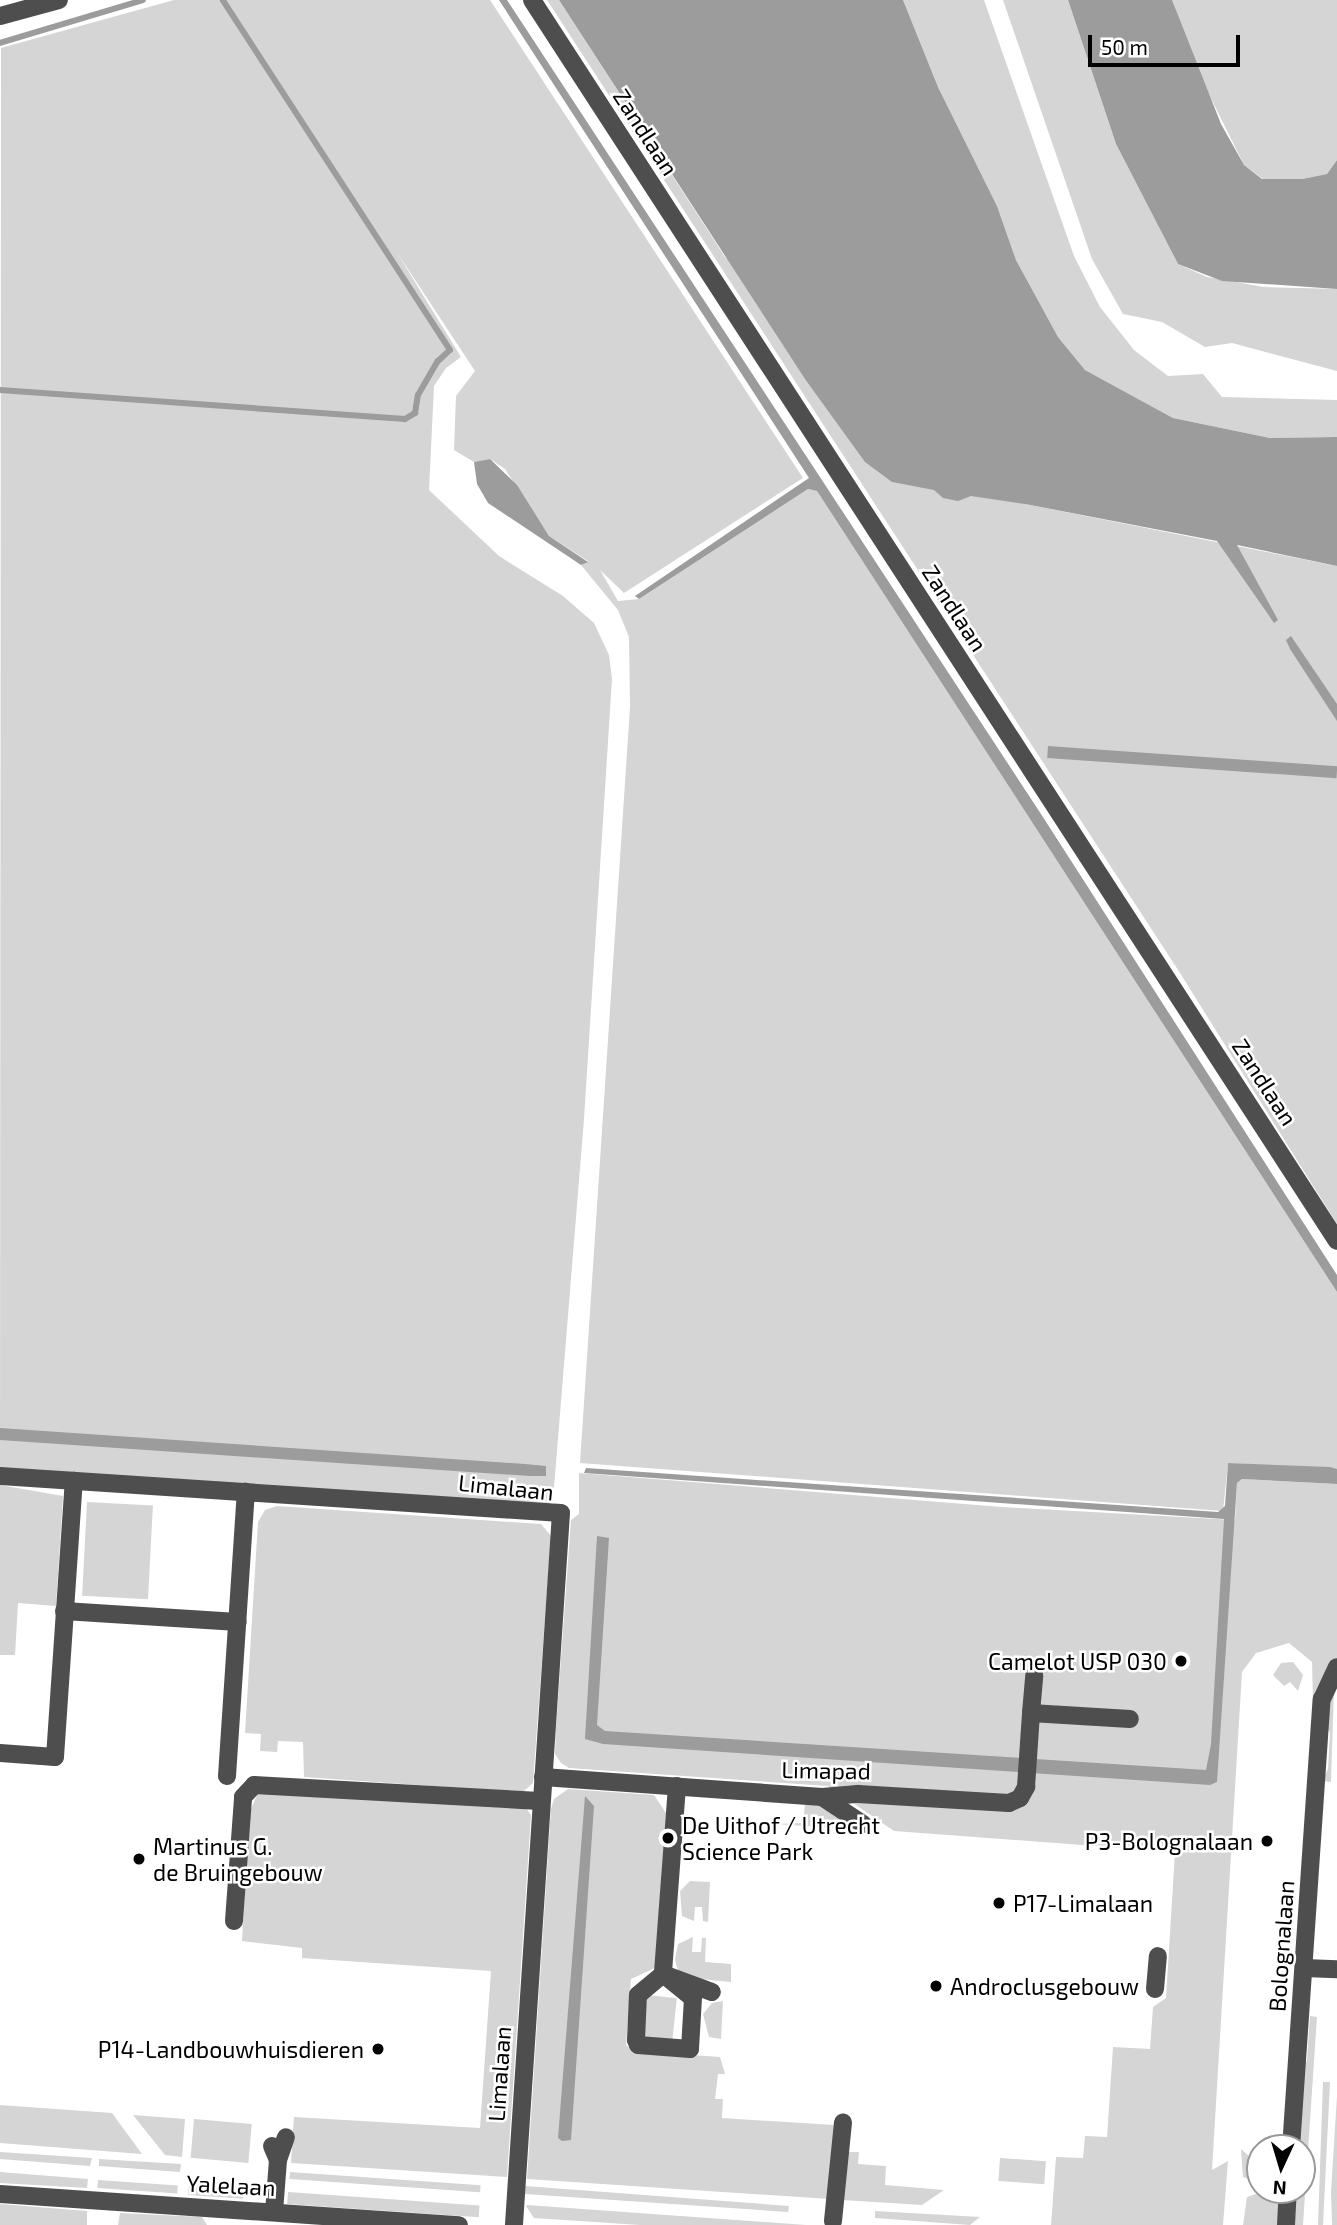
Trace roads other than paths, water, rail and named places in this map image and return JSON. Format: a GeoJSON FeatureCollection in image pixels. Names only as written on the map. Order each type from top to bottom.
{"type":"FeatureCollection","features":[{"type":"Feature","properties":{"kind":"street"},"geometry":{"type":"LineString","coordinates":[[0,16],[59,0]]}},
{"type":"Feature","properties":{"kind":"street","name":"Zandlaan"},"geometry":{"type":"LineString","coordinates":[[531,0],[1337,1241]]}},
{"type":"Feature","properties":{"kind":"street","name":"Limalaan"},"geometry":{"type":"LineString","coordinates":[[0,1476],[561,1513],[514,2225]]}},
{"type":"Feature","properties":{"kind":"street"},"geometry":{"type":"LineString","coordinates":[[0,1753],[55,1757],[74,1481]]}},
{"type":"Feature","properties":{"kind":"street"},"geometry":{"type":"LineString","coordinates":[[228,1776],[246,1492]]}},
{"type":"Feature","properties":{"kind":"street"},"geometry":{"type":"LineString","coordinates":[[64,1611],[238,1622]]}},
{"type":"Feature","properties":{"kind":"street","name":"Bolognalaan"},"geometry":{"type":"LineString","coordinates":[[1292,2134],[1322,1699],[1337,1667]]}},
{"type":"Feature","properties":{"kind":"street","name":"Limapad"},"geometry":{"type":"LineString","coordinates":[[542,1777],[822,1797],[858,1794],[1009,1803],[1024,1794],[1034,1675]]}},
{"type":"Feature","properties":{"kind":"street"},"geometry":{"type":"LineString","coordinates":[[1031,1713],[1130,1719]]}},
{"type":"Feature","properties":{"kind":"street"},"geometry":{"type":"LineString","coordinates":[[234,1921],[243,1797],[254,1785],[540,1801]]}},
{"type":"Feature","properties":{"kind":"street"},"geometry":{"type":"LineString","coordinates":[[663,1974],[693,1998],[690,2049],[638,2045],[636,2040],[638,1994],[663,1974],[677,1786]]}},
{"type":"Feature","properties":{"kind":"street"},"geometry":{"type":"LineString","coordinates":[[822,1797],[863,1824]]}},
{"type":"Feature","properties":{"kind":"street"},"geometry":{"type":"LineString","coordinates":[[1155,1989],[1158,1956]]}},
{"type":"Feature","properties":{"kind":"street"},"geometry":{"type":"LineString","coordinates":[[1304,1968],[1337,1969]]}},
{"type":"Feature","properties":{"kind":"street"},"geometry":{"type":"LineString","coordinates":[[663,1974],[712,1992]]}},
{"type":"Feature","properties":{"kind":"street"},"geometry":{"type":"LineString","coordinates":[[833,2221],[843,2123]]}},
{"type":"Feature","properties":{"kind":"street"},"geometry":{"type":"LineString","coordinates":[[274,2212],[279,2148]]}},
{"type":"Feature","properties":{"kind":"street","name":"Yalelaan"},"geometry":{"type":"LineString","coordinates":[[0,2194],[458,2225]]}},
{"type":"Feature","properties":{"kind":"street"},"geometry":{"type":"LineString","coordinates":[[1286,2225],[1287,2204]]}},
{"type":"Feature","properties":{"kind":"waterway"},"geometry":{"type":"LineString","coordinates":[[0,43],[143,0]]}},
{"type":"Feature","properties":{"kind":"waterway"},"geometry":{"type":"LineString","coordinates":[[0,390],[405,419],[415,413],[418,395],[438,361],[450,350],[223,0]]}},
{"type":"Feature","properties":{"kind":"place","name":"Camelot USP 030"},"geometry":{"type":"Point","coordinates":[1181,1661]}},
{"type":"Feature","properties":{"kind":"place","name":"De Uithof / Utrecht Science Park"},"geometry":{"type":"Point","coordinates":[668,1838]}},
{"type":"Feature","properties":{"kind":"place","name":"P3-Bolognalaan"},"geometry":{"type":"Point","coordinates":[1267,1841]}},
{"type":"Feature","properties":{"kind":"place","name":"Martinus G. de Bruingebouw"},"geometry":{"type":"Point","coordinates":[139,1859]}},
{"type":"Feature","properties":{"kind":"place","name":"P17-Limalaan"},"geometry":{"type":"Point","coordinates":[999,1903]}},
{"type":"Feature","properties":{"kind":"place","name":"Androclusgebouw"},"geometry":{"type":"Point","coordinates":[936,1986]}},
{"type":"Feature","properties":{"kind":"place","name":"P14-Landbouwhuisdieren"},"geometry":{"type":"Point","coordinates":[378,2049]}}]}
